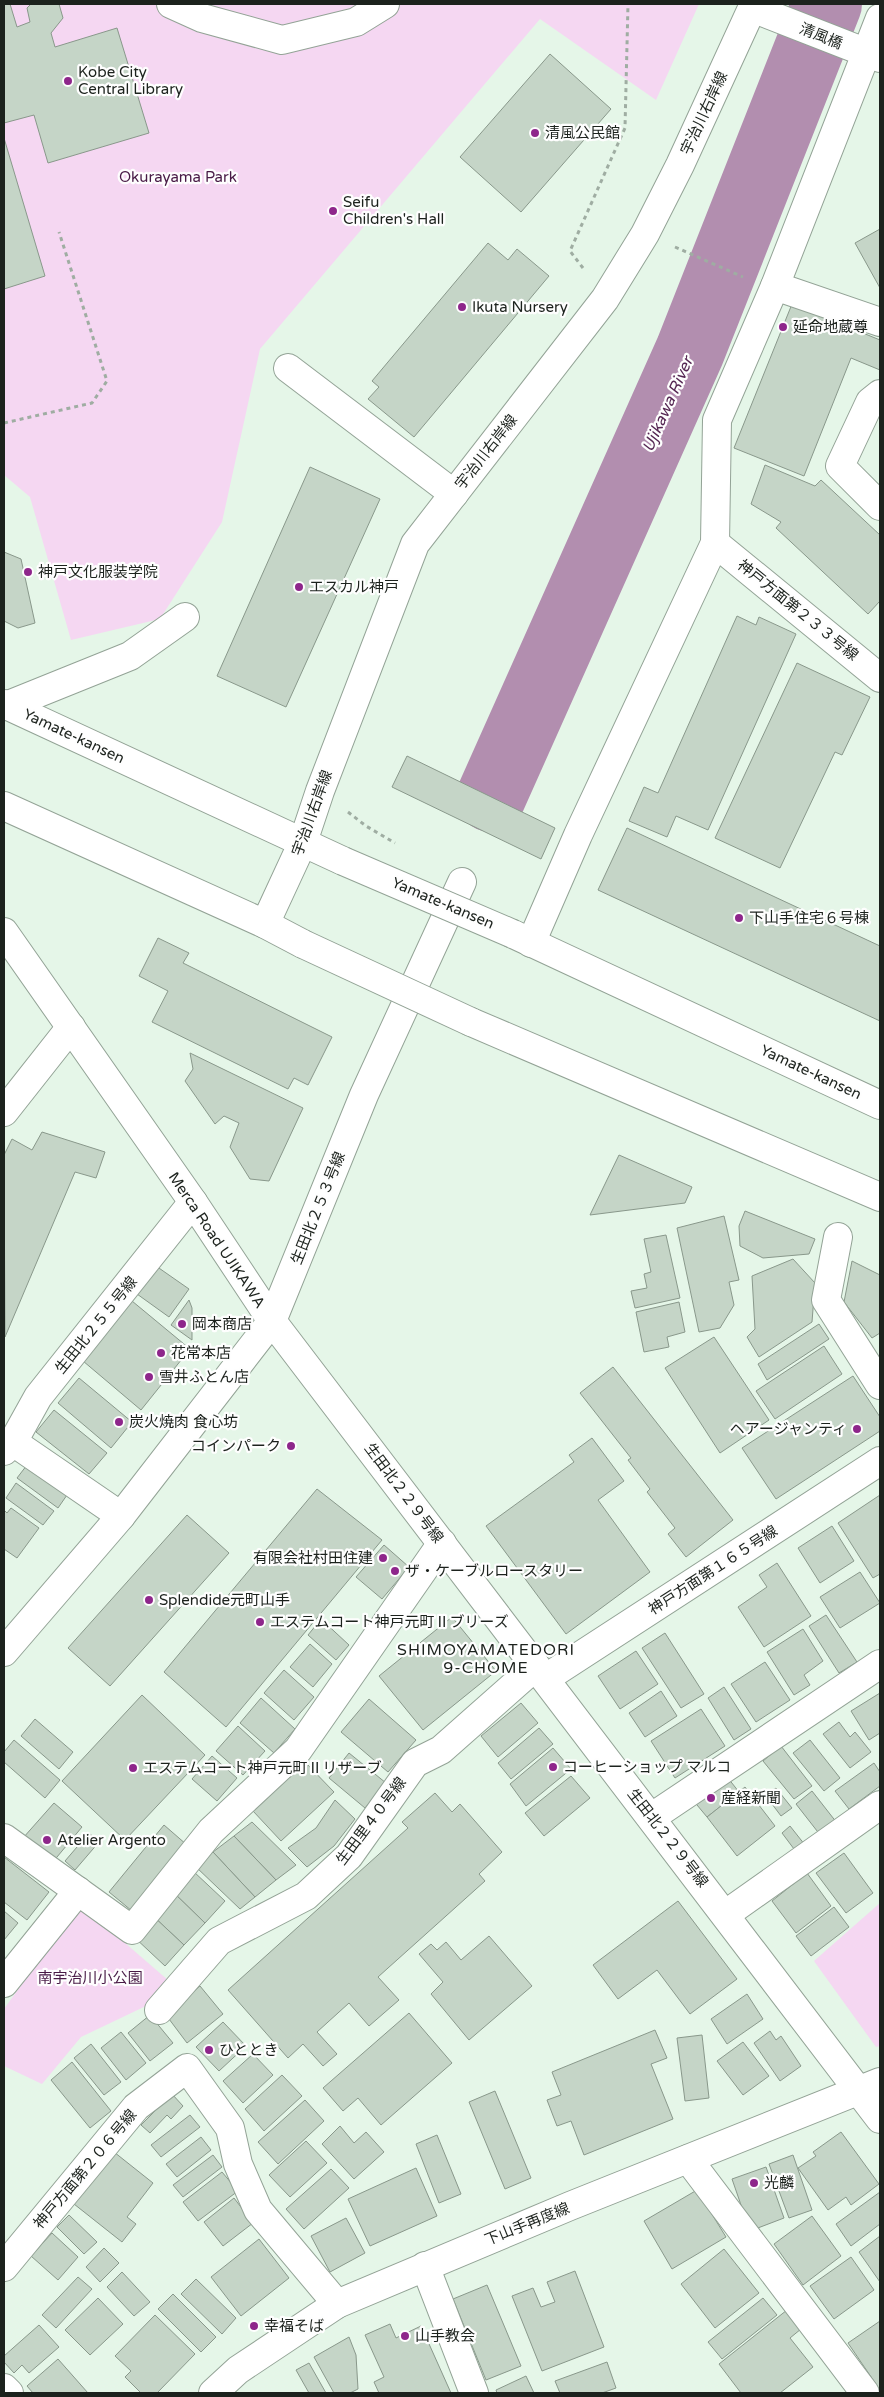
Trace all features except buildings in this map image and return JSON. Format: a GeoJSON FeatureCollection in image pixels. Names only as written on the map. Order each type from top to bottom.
{"type":"FeatureCollection","features":[{"type":"Feature","properties":{"kind":"street"},"geometry":{"type":"LineString","coordinates":[[171,4],[202,18],[282,40],[356,22],[385,4]]}},
{"type":"Feature","properties":{"kind":"street","name":"宇治川右岸線"},"geometry":{"type":"LineString","coordinates":[[265,924],[303,842],[320,790],[415,544],[605,299],[645,234],[680,165],[753,6]]}},
{"type":"Feature","properties":{"kind":"street","name":"清風橋"},"geometry":{"type":"LineString","coordinates":[[753,6],[792,24],[866,53]]}},
{"type":"Feature","properties":{"kind":"street"},"geometry":{"type":"LineString","coordinates":[[522,938],[578,835],[715,543],[717,420],[775,286],[880,18]]}},
{"type":"Feature","properties":{"kind":"street"},"geometry":{"type":"LineString","coordinates":[[775,286],[880,322]]}},
{"type":"Feature","properties":{"kind":"street"},"geometry":{"type":"LineString","coordinates":[[288,368],[454,494]]}},
{"type":"Feature","properties":{"kind":"street"},"geometry":{"type":"LineString","coordinates":[[880,394],[870,402],[840,466],[880,506]]}},
{"type":"Feature","properties":{"kind":"street","name":"神戸方面第２３３号線"},"geometry":{"type":"LineString","coordinates":[[715,543],[875,664]]}},
{"type":"Feature","properties":{"kind":"street"},"geometry":{"type":"LineString","coordinates":[[5,705],[130,656],[185,617]]}},
{"type":"Feature","properties":{"kind":"street","name":"Yamate-kansen"},"geometry":{"type":"LineString","coordinates":[[5,705],[343,861],[522,938],[880,1105]]}},
{"type":"Feature","properties":{"kind":"street"},"geometry":{"type":"LineString","coordinates":[[4,806],[265,924],[303,944],[471,1022],[880,1197]]}},
{"type":"Feature","properties":{"kind":"street","name":"生田北２５３号線"},"geometry":{"type":"LineString","coordinates":[[272,1321],[364,1095],[462,882]]}},
{"type":"Feature","properties":{"kind":"street","name":"Merca Road UJIKAWA"},"geometry":{"type":"LineString","coordinates":[[4,932],[193,1202],[272,1321],[121,1516],[4,1652]]}},
{"type":"Feature","properties":{"kind":"street"},"geometry":{"type":"LineString","coordinates":[[4,1112],[71,1027]]}},
{"type":"Feature","properties":{"kind":"street","name":"生田北２５５号線"},"geometry":{"type":"LineString","coordinates":[[11,1431],[193,1202]]}},
{"type":"Feature","properties":{"kind":"street"},"geometry":{"type":"LineString","coordinates":[[838,1236],[826,1300],[880,1385]]}},
{"type":"Feature","properties":{"kind":"street","name":"生田北２２９号線"},"geometry":{"type":"LineString","coordinates":[[272,1321],[726,1914],[871,2086],[880,2119]]}},
{"type":"Feature","properties":{"kind":"street"},"geometry":{"type":"LineString","coordinates":[[11,1431],[121,1516]]}},
{"type":"Feature","properties":{"kind":"street","name":"神戸方面第１６５号線"},"geometry":{"type":"LineString","coordinates":[[541,1672],[880,1461]]}},
{"type":"Feature","properties":{"kind":"street"},"geometry":{"type":"LineString","coordinates":[[4,1838],[132,1930],[211,1831],[298,1750],[442,1543]]}},
{"type":"Feature","properties":{"kind":"street"},"geometry":{"type":"LineString","coordinates":[[652,1817],[880,1664]]}},
{"type":"Feature","properties":{"kind":"street","name":"生田里４０号線"},"geometry":{"type":"LineString","coordinates":[[159,2010],[219,1941],[306,1896],[349,1856],[415,1763],[441,1750],[541,1672]]}},
{"type":"Feature","properties":{"kind":"street"},"geometry":{"type":"LineString","coordinates":[[726,1914],[880,1805]]}},
{"type":"Feature","properties":{"kind":"street"},"geometry":{"type":"LineString","coordinates":[[4,1983],[78,1891]]}},
{"type":"Feature","properties":{"kind":"street","name":"神戸方面第２０６号線"},"geometry":{"type":"LineString","coordinates":[[4,2267],[136,2107],[187,2068],[230,2128],[238,2164],[258,2210],[338,2304]]}},
{"type":"Feature","properties":{"kind":"street","name":"下山手再度線"},"geometry":{"type":"LineString","coordinates":[[213,2393],[238,2370],[338,2304],[425,2266],[871,2086]]}},
{"type":"Feature","properties":{"kind":"street"},"geometry":{"type":"LineString","coordinates":[[688,2159],[866,2393]]}},
{"type":"Feature","properties":{"kind":"street"},"geometry":{"type":"LineString","coordinates":[[425,2266],[474,2393]]}},
{"type":"Feature","properties":{"kind":"street"},"geometry":{"type":"LineString","coordinates":[[4,2388],[9,2393]]}},
{"type":"Feature","properties":{"kind":"path"},"geometry":{"type":"LineString","coordinates":[[605,299],[570,251],[625,128],[628,4]]}},
{"type":"Feature","properties":{"kind":"path"},"geometry":{"type":"LineString","coordinates":[[4,423],[92,403],[107,381],[59,232]]}},
{"type":"Feature","properties":{"kind":"path"},"geometry":{"type":"LineString","coordinates":[[695,256],[747,279]]}},
{"type":"Feature","properties":{"kind":"green space","name":"Okurayama Park"},"geometry":{"type":"Polygon","coordinates":[[[4,4],[699,4],[656,100],[540,19],[260,349],[222,522],[160,619],[71,640],[30,497],[4,475],[4,4]]]}},
{"type":"Feature","properties":{"kind":"green space"},"geometry":{"type":"Polygon","coordinates":[[[880,1903],[880,2046],[876,2047],[814,1961],[880,1903]]]}},
{"type":"Feature","properties":{"kind":"green space","name":"南宇治川小公園"},"geometry":{"type":"Polygon","coordinates":[[[80,1904],[169,1981],[148,2005],[81,2037],[42,2084],[4,2066],[4,2009],[80,1904]]]}},
{"type":"Feature","properties":{"kind":"waterway","name":"Ujikawa River"},"geometry":{"type":"LineString","coordinates":[[491,797],[690,351],[827,4]]}},
{"type":"Feature","properties":{"kind":"place","name":"Kobe City Central Library"},"geometry":{"type":"Point","coordinates":[68,81]}},
{"type":"Feature","properties":{"kind":"place","name":"清風公民館"},"geometry":{"type":"Point","coordinates":[535,133]}},
{"type":"Feature","properties":{"kind":"place","name":"Seifu Children's Hall"},"geometry":{"type":"Point","coordinates":[333,211]}},
{"type":"Feature","properties":{"kind":"place","name":"Ikuta Nursery"},"geometry":{"type":"Point","coordinates":[462,307]}},
{"type":"Feature","properties":{"kind":"place","name":"延命地蔵尊"},"geometry":{"type":"Point","coordinates":[783,327]}},
{"type":"Feature","properties":{"kind":"place","name":"神戸文化服装学院"},"geometry":{"type":"Point","coordinates":[28,572]}},
{"type":"Feature","properties":{"kind":"place","name":"エスカル神戸"},"geometry":{"type":"Point","coordinates":[299,587]}},
{"type":"Feature","properties":{"kind":"place","name":"下山手住宅６号棟"},"geometry":{"type":"Point","coordinates":[739,918]}},
{"type":"Feature","properties":{"kind":"place","name":"岡本商店"},"geometry":{"type":"Point","coordinates":[182,1324]}},
{"type":"Feature","properties":{"kind":"place","name":"花常本店"},"geometry":{"type":"Point","coordinates":[161,1353]}},
{"type":"Feature","properties":{"kind":"place","name":"雪井ふとん店"},"geometry":{"type":"Point","coordinates":[149,1377]}},
{"type":"Feature","properties":{"kind":"place","name":"炭火焼肉 食心坊"},"geometry":{"type":"Point","coordinates":[119,1422]}},
{"type":"Feature","properties":{"kind":"place","name":"ヘアージャンティ"},"geometry":{"type":"Point","coordinates":[857,1429]}},
{"type":"Feature","properties":{"kind":"place","name":"コインパーク"},"geometry":{"type":"Point","coordinates":[291,1446]}},
{"type":"Feature","properties":{"kind":"place","name":"有限会社村田住建"},"geometry":{"type":"Point","coordinates":[383,1558]}},
{"type":"Feature","properties":{"kind":"place","name":"ザ・ケーブルロースタリー"},"geometry":{"type":"Point","coordinates":[395,1571]}},
{"type":"Feature","properties":{"kind":"place","name":"Splendide元町山手"},"geometry":{"type":"Point","coordinates":[149,1600]}},
{"type":"Feature","properties":{"kind":"place","name":"エステムコート神戸元町Ⅱブリーズ"},"geometry":{"type":"Point","coordinates":[260,1622]}},
{"type":"Feature","properties":{"kind":"place","name":"コーヒーショップ マルコ"},"geometry":{"type":"Point","coordinates":[553,1767]}},
{"type":"Feature","properties":{"kind":"place","name":"エステムコート神戸元町Ⅱリザーブ"},"geometry":{"type":"Point","coordinates":[133,1768]}},
{"type":"Feature","properties":{"kind":"place","name":"産経新聞"},"geometry":{"type":"Point","coordinates":[711,1798]}},
{"type":"Feature","properties":{"kind":"place","name":"Atelier Argento"},"geometry":{"type":"Point","coordinates":[47,1840]}},
{"type":"Feature","properties":{"kind":"place","name":"ひととき"},"geometry":{"type":"Point","coordinates":[209,2050]}},
{"type":"Feature","properties":{"kind":"place","name":"光麟"},"geometry":{"type":"Point","coordinates":[754,2183]}},
{"type":"Feature","properties":{"kind":"place","name":"幸福そば"},"geometry":{"type":"Point","coordinates":[254,2326]}},
{"type":"Feature","properties":{"kind":"place","name":"山手教会"},"geometry":{"type":"Point","coordinates":[405,2336]}},
{"type":"Feature","properties":{"kind":"district","name":"SHIMOYAMATEDORI 9-CHOME"},"geometry":{"type":"Point","coordinates":[486,1658]}}]}
